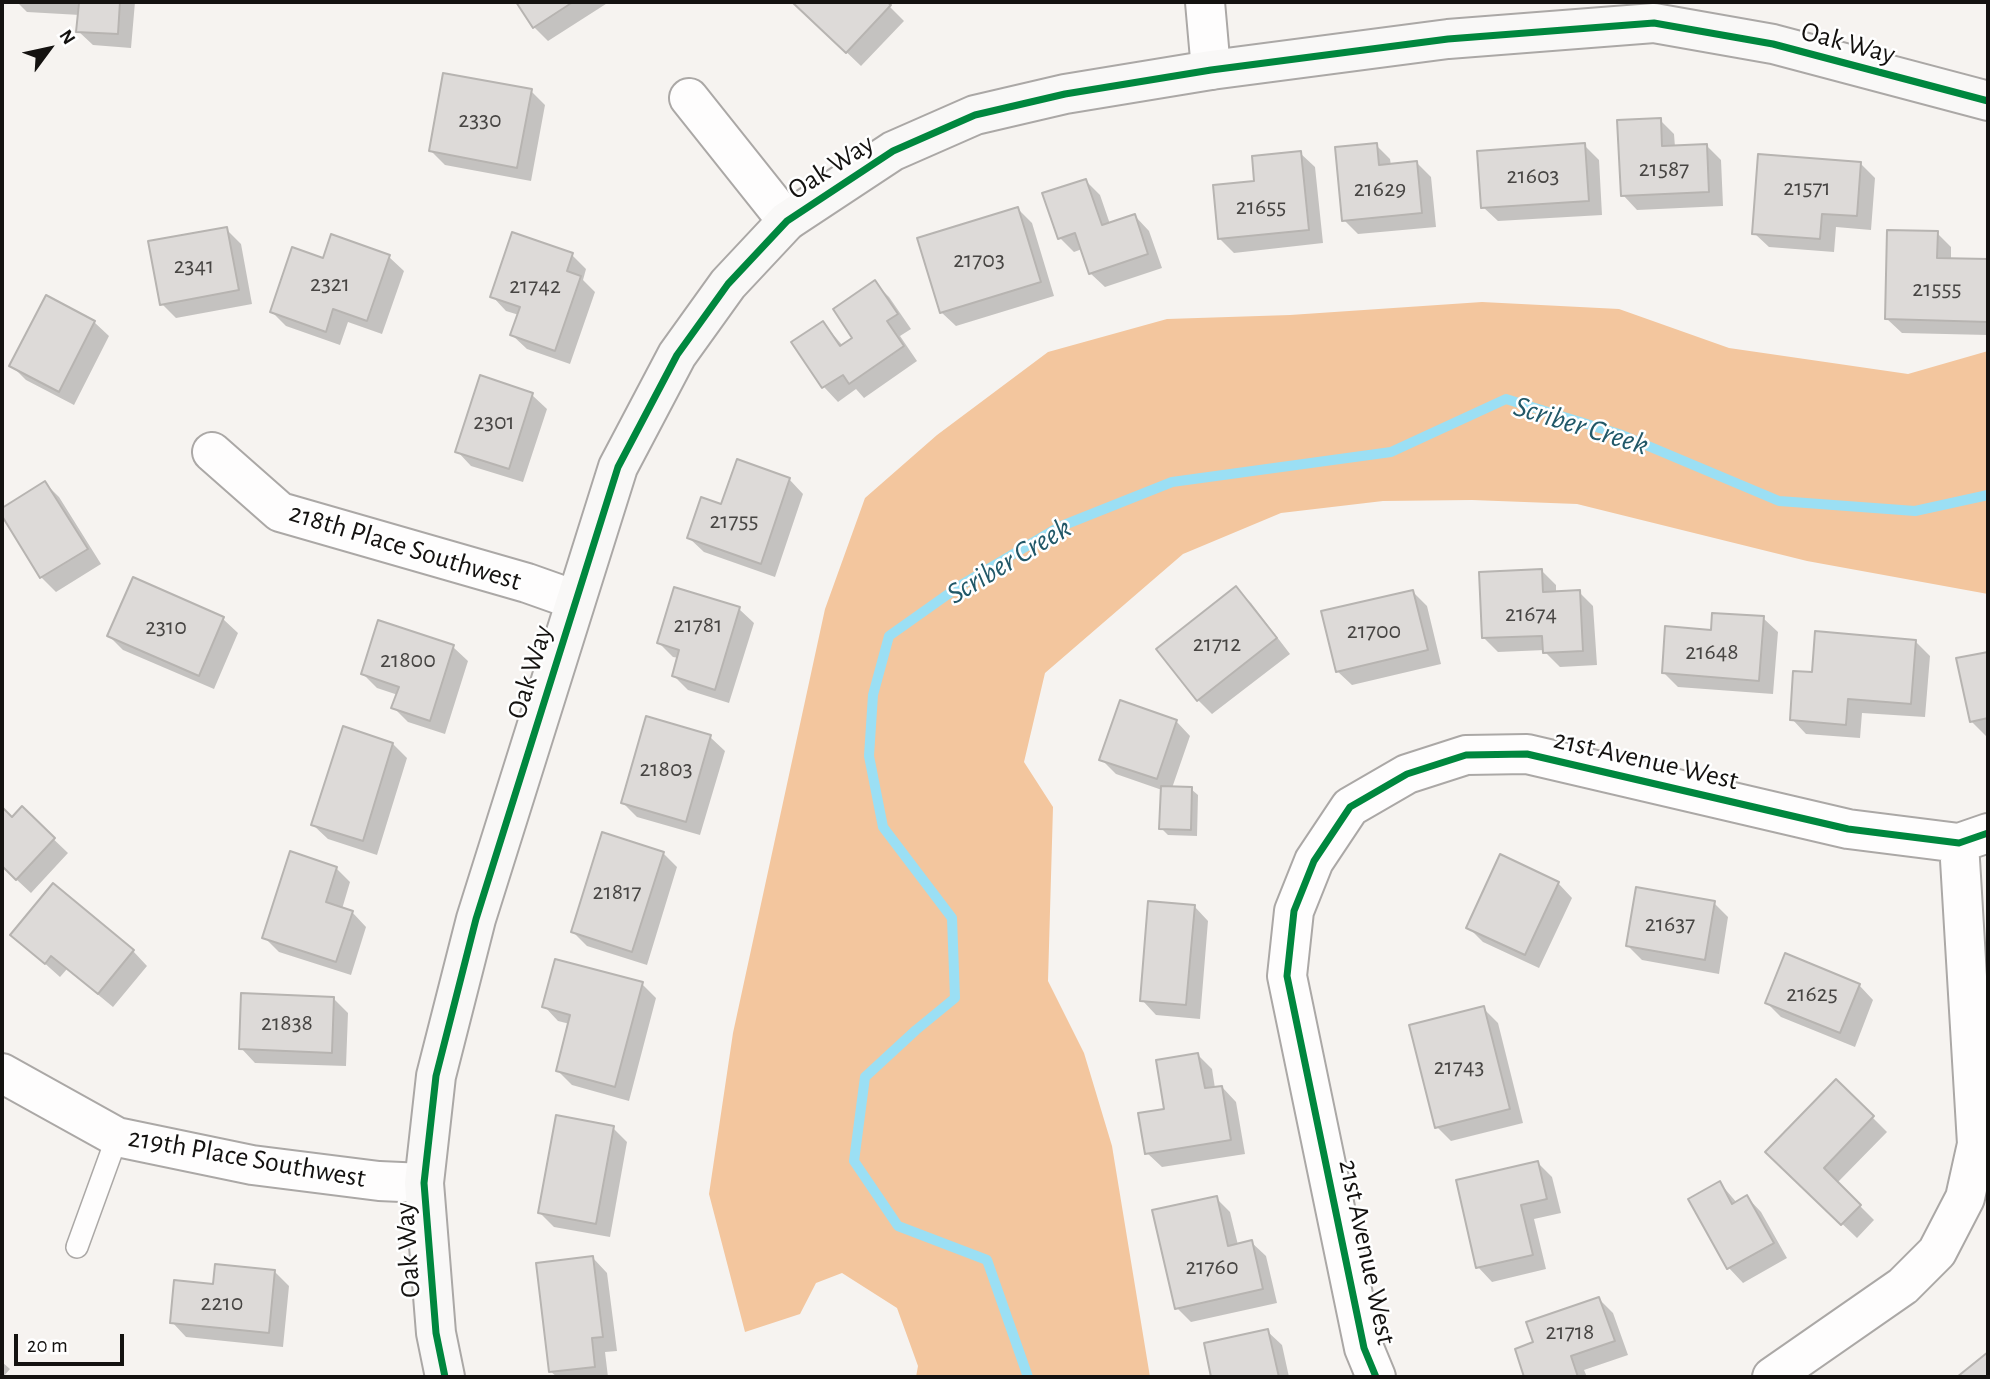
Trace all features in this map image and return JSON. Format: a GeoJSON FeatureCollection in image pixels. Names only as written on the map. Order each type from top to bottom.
{"type":"FeatureCollection","features":[{"type":"Feature","properties":{"kind":"street"},"geometry":{"type":"LineString","coordinates":[[1205,2],[1211,70]]}},
{"type":"Feature","properties":{"kind":"street","name":"Oak Way"},"geometry":{"type":"LineString","coordinates":[[445,1377],[436,1333],[424,1183],[436,1076],[476,919],[618,467],[677,355],[729,284],[787,221],[892,151],[975,115],[1065,94],[1211,70],[1655,12],[1988,101]]}},
{"type":"Feature","properties":{"kind":"street"},"geometry":{"type":"LineString","coordinates":[[689,98],[787,221]]}},
{"type":"Feature","properties":{"kind":"street","name":"218th Place Southwest"},"geometry":{"type":"LineString","coordinates":[[212,452],[279,512],[527,583],[575,600]]}},
{"type":"Feature","properties":{"kind":"street","name":"21st Avenue West"},"geometry":{"type":"LineString","coordinates":[[1376,1377],[1364,1349],[1287,976],[1294,911],[1314,861],[1350,807],[1407,774],[1466,755],[1527,754],[1848,829],[1974,838]]}},
{"type":"Feature","properties":{"kind":"street"},"geometry":{"type":"LineString","coordinates":[[1772,1377],[1903,1286],[1937,1252],[1965,1198],[1977,1144],[1974,838]]}},
{"type":"Feature","properties":{"kind":"street","name":"219th Place Southwest"},"geometry":{"type":"LineString","coordinates":[[2,1073],[117,1137],[252,1165],[379,1181],[424,1183]]}},
{"type":"Feature","properties":{"kind":"lane"},"geometry":{"type":"LineString","coordinates":[[77,1247],[117,1137]]}},
{"type":"Feature","properties":{"kind":"shaded area"},"geometry":{"type":"Polygon","coordinates":[[[1482,302],[1619,309],[1729,348],[1908,374],[1988,351],[1988,594],[1807,561],[1577,504],[1472,500],[1383,501],[1281,513],[1183,554],[1045,673],[1024,762],[1053,807],[1048,981],[1084,1053],[1112,1146],[1150,1377],[916,1377],[918,1366],[897,1308],[842,1273],[816,1283],[800,1314],[745,1332],[709,1194],[733,1033],[825,609],[865,498],[937,435],[1048,352],[1167,319],[1290,315],[1482,302]]]}},
{"type":"Feature","properties":{"kind":"building"},"geometry":{"type":"Polygon","coordinates":[[[66,2],[120,2],[118,34],[76,32],[79,3],[66,2]]]}},
{"type":"Feature","properties":{"kind":"building"},"geometry":{"type":"Polygon","coordinates":[[[516,2],[573,2],[533,28],[516,2]]]}},
{"type":"Feature","properties":{"kind":"building"},"geometry":{"type":"Polygon","coordinates":[[[792,2],[887,2],[891,5],[846,53],[792,2]]]}},
{"type":"Feature","properties":{"kind":"building"},"geometry":{"type":"Polygon","coordinates":[[[443,73],[532,89],[517,168],[429,151],[443,73]]]}},
{"type":"Feature","properties":{"kind":"building"},"geometry":{"type":"Polygon","coordinates":[[[1661,118],[1662,146],[1707,144],[1709,192],[1621,196],[1617,120],[1661,118]]]}},
{"type":"Feature","properties":{"kind":"building"},"geometry":{"type":"Polygon","coordinates":[[[1377,143],[1379,165],[1417,161],[1422,213],[1342,221],[1335,147],[1377,143]]]}},
{"type":"Feature","properties":{"kind":"building"},"geometry":{"type":"Polygon","coordinates":[[[1585,143],[1589,201],[1481,208],[1477,151],[1585,143]]]}},
{"type":"Feature","properties":{"kind":"building"},"geometry":{"type":"Polygon","coordinates":[[[1301,151],[1309,230],[1218,239],[1213,185],[1254,181],[1252,156],[1301,151]]]}},
{"type":"Feature","properties":{"kind":"building"},"geometry":{"type":"Polygon","coordinates":[[[1758,154],[1861,162],[1857,216],[1822,214],[1820,239],[1752,234],[1758,154]]]}},
{"type":"Feature","properties":{"kind":"building"},"geometry":{"type":"Polygon","coordinates":[[[1086,179],[1102,225],[1135,214],[1148,254],[1089,274],[1075,233],[1058,239],[1042,193],[1086,179]]]}},
{"type":"Feature","properties":{"kind":"building"},"geometry":{"type":"Polygon","coordinates":[[[1018,207],[1041,282],[940,313],[917,238],[1018,207]]]}},
{"type":"Feature","properties":{"kind":"building"},"geometry":{"type":"Polygon","coordinates":[[[227,227],[239,290],[160,305],[148,241],[227,227]]]}},
{"type":"Feature","properties":{"kind":"building"},"geometry":{"type":"Polygon","coordinates":[[[1887,230],[1938,231],[1937,258],[1988,259],[1988,322],[1885,319],[1887,230]]]}},
{"type":"Feature","properties":{"kind":"building"},"geometry":{"type":"Polygon","coordinates":[[[512,232],[573,253],[567,271],[581,276],[555,351],[510,335],[520,307],[490,297],[512,232]]]}},
{"type":"Feature","properties":{"kind":"building"},"geometry":{"type":"Polygon","coordinates":[[[331,234],[390,255],[367,321],[333,309],[326,332],[270,312],[292,247],[323,258],[331,234]]]}},
{"type":"Feature","properties":{"kind":"building"},"geometry":{"type":"Polygon","coordinates":[[[875,280],[898,314],[887,321],[904,346],[849,384],[843,375],[822,388],[791,342],[823,321],[840,346],[852,338],[833,309],[875,280]]]}},
{"type":"Feature","properties":{"kind":"building"},"geometry":{"type":"Polygon","coordinates":[[[46,295],[95,321],[59,392],[9,366],[46,295]]]}},
{"type":"Feature","properties":{"kind":"building"},"geometry":{"type":"Polygon","coordinates":[[[480,375],[533,393],[509,469],[455,452],[480,375]]]}},
{"type":"Feature","properties":{"kind":"building"},"geometry":{"type":"Polygon","coordinates":[[[737,459],[790,478],[761,564],[687,538],[701,497],[721,504],[737,459]]]}},
{"type":"Feature","properties":{"kind":"building"},"geometry":{"type":"Polygon","coordinates":[[[45,481],[88,549],[40,578],[2,516],[2,508],[45,481]]]}},
{"type":"Feature","properties":{"kind":"building"},"geometry":{"type":"Polygon","coordinates":[[[1542,569],[1543,592],[1580,590],[1583,651],[1543,653],[1542,636],[1482,638],[1479,572],[1542,569]]]}},
{"type":"Feature","properties":{"kind":"building"},"geometry":{"type":"Polygon","coordinates":[[[133,577],[224,617],[199,676],[107,636],[133,577]]]}},
{"type":"Feature","properties":{"kind":"building"},"geometry":{"type":"Polygon","coordinates":[[[1236,586],[1277,638],[1197,701],[1156,649],[1236,586]]]}},
{"type":"Feature","properties":{"kind":"building"},"geometry":{"type":"Polygon","coordinates":[[[674,587],[740,607],[715,690],[672,676],[679,650],[657,643],[674,587]]]}},
{"type":"Feature","properties":{"kind":"building"},"geometry":{"type":"Polygon","coordinates":[[[1413,590],[1428,650],[1336,672],[1321,611],[1413,590]]]}},
{"type":"Feature","properties":{"kind":"building"},"geometry":{"type":"Polygon","coordinates":[[[1712,613],[1764,616],[1759,681],[1662,673],[1665,626],[1711,630],[1712,613]]]}},
{"type":"Feature","properties":{"kind":"building"},"geometry":{"type":"Polygon","coordinates":[[[378,620],[454,645],[430,721],[391,708],[399,687],[361,674],[378,620]]]}},
{"type":"Feature","properties":{"kind":"building"},"geometry":{"type":"Polygon","coordinates":[[[1815,631],[1916,640],[1911,704],[1848,699],[1846,725],[1790,720],[1793,671],[1812,672],[1815,631]]]}},
{"type":"Feature","properties":{"kind":"building"},"geometry":{"type":"Polygon","coordinates":[[[1988,652],[1988,718],[1970,722],[1956,658],[1988,652]]]}},
{"type":"Feature","properties":{"kind":"building"},"geometry":{"type":"Polygon","coordinates":[[[1120,700],[1177,720],[1157,779],[1099,760],[1120,700]]]}},
{"type":"Feature","properties":{"kind":"building"},"geometry":{"type":"Polygon","coordinates":[[[646,716],[711,735],[686,822],[621,803],[646,716]]]}},
{"type":"Feature","properties":{"kind":"building"},"geometry":{"type":"Polygon","coordinates":[[[343,726],[393,743],[363,841],[311,825],[343,726]]]}},
{"type":"Feature","properties":{"kind":"building"},"geometry":{"type":"Polygon","coordinates":[[[1161,786],[1192,787],[1191,830],[1159,829],[1161,786]]]}},
{"type":"Feature","properties":{"kind":"building"},"geometry":{"type":"Polygon","coordinates":[[[22,806],[55,838],[16,880],[2,866],[2,807],[12,817],[22,806]]]}},
{"type":"Feature","properties":{"kind":"building"},"geometry":{"type":"Polygon","coordinates":[[[602,832],[664,852],[632,952],[571,932],[602,832]]]}},
{"type":"Feature","properties":{"kind":"building"},"geometry":{"type":"Polygon","coordinates":[[[290,851],[337,867],[326,902],[353,911],[336,962],[262,938],[290,851]]]}},
{"type":"Feature","properties":{"kind":"building"},"geometry":{"type":"Polygon","coordinates":[[[1500,854],[1559,882],[1525,955],[1466,928],[1500,854]]]}},
{"type":"Feature","properties":{"kind":"building"},"geometry":{"type":"Polygon","coordinates":[[[53,883],[134,950],[98,994],[51,956],[45,964],[10,935],[53,883]]]}},
{"type":"Feature","properties":{"kind":"building"},"geometry":{"type":"Polygon","coordinates":[[[1636,887],[1715,901],[1705,960],[1626,946],[1636,887]]]}},
{"type":"Feature","properties":{"kind":"building"},"geometry":{"type":"Polygon","coordinates":[[[1148,901],[1195,905],[1186,1005],[1140,1001],[1148,901]]]}},
{"type":"Feature","properties":{"kind":"building"},"geometry":{"type":"Polygon","coordinates":[[[1785,953],[1860,984],[1840,1033],[1765,1003],[1785,953]]]}},
{"type":"Feature","properties":{"kind":"building"},"geometry":{"type":"Polygon","coordinates":[[[555,959],[643,982],[615,1087],[556,1071],[570,1015],[542,1007],[555,959]]]}},
{"type":"Feature","properties":{"kind":"building"},"geometry":{"type":"Polygon","coordinates":[[[241,993],[334,997],[332,1053],[239,1049],[241,993]]]}},
{"type":"Feature","properties":{"kind":"building"},"geometry":{"type":"Polygon","coordinates":[[[1484,1006],[1510,1109],[1435,1128],[1409,1025],[1484,1006]]]}},
{"type":"Feature","properties":{"kind":"building"},"geometry":{"type":"Polygon","coordinates":[[[1198,1053],[1205,1088],[1222,1086],[1231,1140],[1145,1154],[1138,1113],[1164,1109],[1156,1060],[1198,1053]]]}},
{"type":"Feature","properties":{"kind":"building"},"geometry":{"type":"Polygon","coordinates":[[[1836,1079],[1874,1116],[1824,1168],[1861,1205],[1841,1225],[1765,1152],[1836,1079]]]}},
{"type":"Feature","properties":{"kind":"building"},"geometry":{"type":"Polygon","coordinates":[[[556,1115],[614,1126],[596,1224],[538,1213],[556,1115]]]}},
{"type":"Feature","properties":{"kind":"building"},"geometry":{"type":"Polygon","coordinates":[[[1538,1161],[1547,1199],[1521,1205],[1533,1255],[1476,1268],[1456,1180],[1538,1161]]]}},
{"type":"Feature","properties":{"kind":"building"},"geometry":{"type":"Polygon","coordinates":[[[1720,1181],[1732,1204],[1747,1195],[1774,1243],[1727,1269],[1688,1199],[1720,1181]]]}},
{"type":"Feature","properties":{"kind":"building"},"geometry":{"type":"Polygon","coordinates":[[[1217,1196],[1228,1246],[1252,1240],[1263,1289],[1175,1309],[1152,1210],[1217,1196]]]}},
{"type":"Feature","properties":{"kind":"building"},"geometry":{"type":"Polygon","coordinates":[[[593,1256],[603,1337],[592,1338],[595,1367],[549,1372],[536,1263],[593,1256]]]}},
{"type":"Feature","properties":{"kind":"building"},"geometry":{"type":"Polygon","coordinates":[[[215,1264],[275,1270],[269,1333],[170,1323],[174,1280],[213,1284],[215,1264]]]}},
{"type":"Feature","properties":{"kind":"building"},"geometry":{"type":"Polygon","coordinates":[[[1599,1297],[1615,1341],[1571,1356],[1578,1377],[1524,1377],[1515,1349],[1533,1342],[1526,1322],[1599,1297]]]}},
{"type":"Feature","properties":{"kind":"building"},"geometry":{"type":"Polygon","coordinates":[[[1268,1329],[1279,1377],[1211,1377],[1204,1343],[1268,1329]]]}},
{"type":"Feature","properties":{"kind":"building"},"geometry":{"type":"Polygon","coordinates":[[[1988,1352],[1988,1377],[1957,1377],[1988,1352]]]}},
{"type":"Feature","properties":{"kind":"waterway","name":"Scriber Creek"},"geometry":{"type":"LineString","coordinates":[[1028,1377],[987,1260],[898,1226],[854,1161],[865,1077],[955,998],[952,918],[883,827],[869,756],[873,695],[889,636],[961,585],[1059,527],[1172,482],[1391,452],[1506,399],[1622,435],[1779,501],[1915,511],[1988,495]]}},
{"type":"Feature","properties":{"kind":"cycle path"},"geometry":{"type":"LineString","coordinates":[[445,1377],[436,1333],[424,1183],[436,1076],[476,919],[618,467],[677,355],[728,284],[787,221],[893,151],[975,115],[1065,94],[1211,70],[1448,39],[1654,23],[1773,44],[1988,101]]}},
{"type":"Feature","properties":{"kind":"cycle path"},"geometry":{"type":"LineString","coordinates":[[1376,1377],[1364,1348],[1287,976],[1294,911],[1314,861],[1350,807],[1407,774],[1466,755],[1527,754],[1848,829],[1959,843],[1988,833]]}}]}
